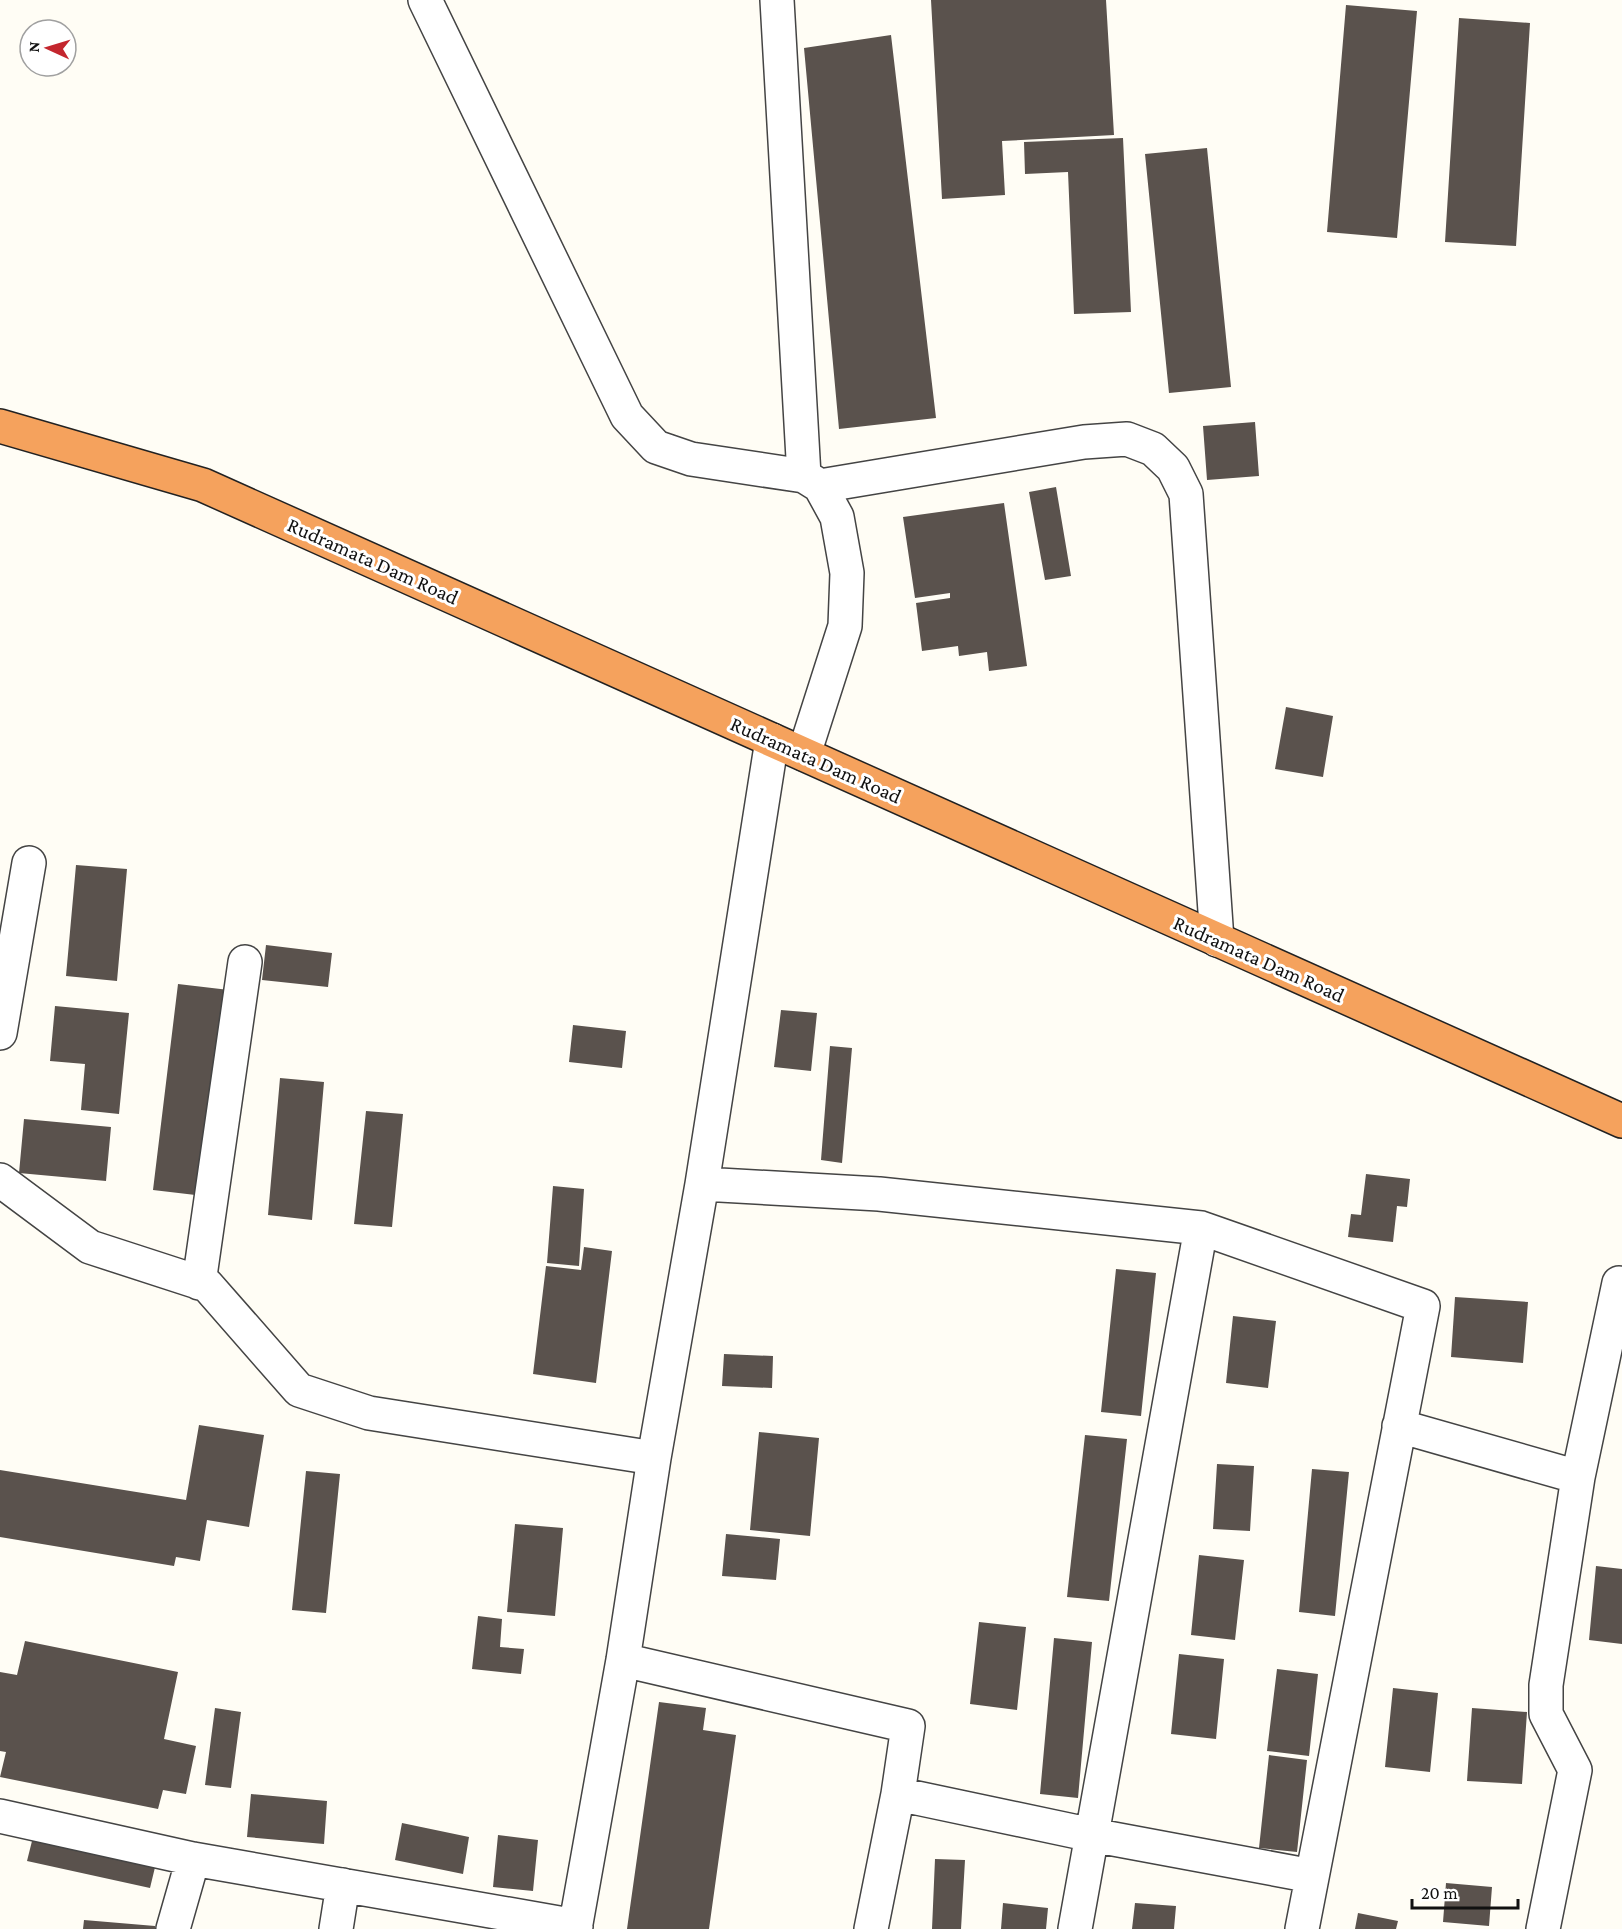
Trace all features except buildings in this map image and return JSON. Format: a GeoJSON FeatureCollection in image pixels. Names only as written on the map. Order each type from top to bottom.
{"type":"FeatureCollection","features":[{"type":"Feature","properties":{"kind":"highway","name":"Rudramata Dam Road"},"geometry":{"type":"LineString","coordinates":[[0,426],[203,485],[1622,1122]]}},
{"type":"Feature","properties":{"kind":"street"},"geometry":{"type":"LineString","coordinates":[[425,0],[627,416],[656,447],[691,459],[812,481],[1084,442],[1127,439],[1153,449],[1173,468],[1186,494],[1217,940]]}},
{"type":"Feature","properties":{"kind":"street"},"geometry":{"type":"LineString","coordinates":[[777,0],[812,481],[837,517],[846,573],[845,626],[804,754]]}},
{"type":"Feature","properties":{"kind":"street"},"geometry":{"type":"LineString","coordinates":[[0,1816],[193,1859],[575,1927],[623,1659],[654,1458],[702,1184],[772,740]]}},
{"type":"Feature","properties":{"kind":"street"},"geometry":{"type":"LineString","coordinates":[[0,1033],[29,863]]}},
{"type":"Feature","properties":{"kind":"street"},"geometry":{"type":"LineString","coordinates":[[199,1283],[245,962]]}},
{"type":"Feature","properties":{"kind":"street"},"geometry":{"type":"LineString","coordinates":[[0,1179],[90,1247],[207,1285],[299,1390],[369,1413],[654,1458]]}},
{"type":"Feature","properties":{"kind":"street"},"geometry":{"type":"LineString","coordinates":[[702,1184],[879,1194],[1201,1228],[1424,1306],[1302,1929]]}},
{"type":"Feature","properties":{"kind":"street"},"geometry":{"type":"LineString","coordinates":[[1075,1929],[1201,1228]]}},
{"type":"Feature","properties":{"kind":"street"},"geometry":{"type":"LineString","coordinates":[[1543,1929],[1575,1770],[1546,1714],[1546,1685],[1578,1478],[1619,1283]]}},
{"type":"Feature","properties":{"kind":"street"},"geometry":{"type":"LineString","coordinates":[[1399,1426],[1578,1478]]}},
{"type":"Feature","properties":{"kind":"street"},"geometry":{"type":"LineString","coordinates":[[623,1659],[908,1726],[898,1794],[871,1929]]}},
{"type":"Feature","properties":{"kind":"street"},"geometry":{"type":"LineString","coordinates":[[898,1794],[1092,1835],[1312,1876]]}},
{"type":"Feature","properties":{"kind":"street"},"geometry":{"type":"LineString","coordinates":[[173,1929],[193,1859]]}},
{"type":"Feature","properties":{"kind":"street"},"geometry":{"type":"LineString","coordinates":[[336,1929],[343,1885]]}}]}
